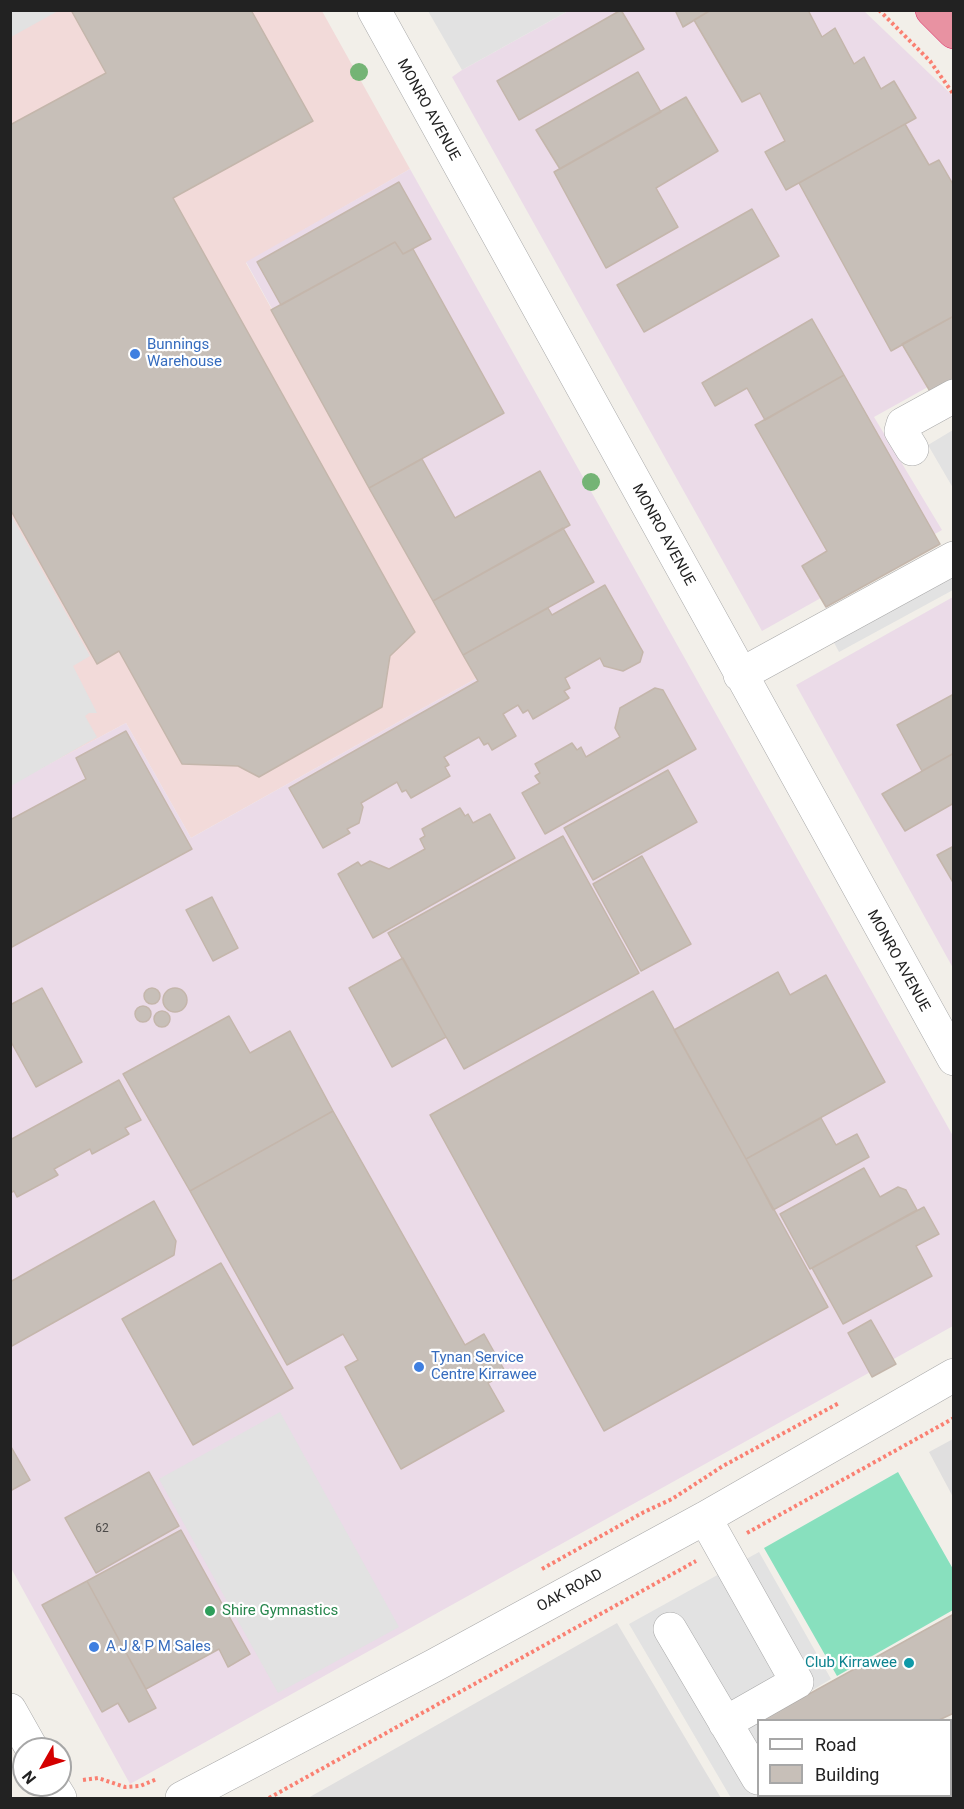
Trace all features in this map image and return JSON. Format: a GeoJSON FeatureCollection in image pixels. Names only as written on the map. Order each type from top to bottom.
{"type":"FeatureCollection","features":[{"type":"Feature","properties":{"kind":"highway"},"geometry":{"type":"LineString","coordinates":[[932,10],[954,32]]}},
{"type":"Feature","properties":{"kind":"street","name":"MONRO AVENUE"},"geometry":{"type":"LineString","coordinates":[[374,10],[954,1059]]}},
{"type":"Feature","properties":{"kind":"street"},"geometry":{"type":"LineString","coordinates":[[954,396],[903,424],[901,431],[915,454],[919,435],[954,414]]}},
{"type":"Feature","properties":{"kind":"street"},"geometry":{"type":"LineString","coordinates":[[740,675],[954,558]]}},
{"type":"Feature","properties":{"kind":"street","name":"OAK ROAD"},"geometry":{"type":"LineString","coordinates":[[174,1787],[435,1665],[705,1518],[954,1375]]}},
{"type":"Feature","properties":{"kind":"street"},"geometry":{"type":"LineString","coordinates":[[705,1518],[797,1682],[726,1723]]}},
{"type":"Feature","properties":{"kind":"street"},"geometry":{"type":"LineString","coordinates":[[670,1629],[757,1775]]}},
{"type":"Feature","properties":{"kind":"street"},"geometry":{"type":"LineString","coordinates":[[10,1710],[25,1737]]}},
{"type":"Feature","properties":{"kind":"path"},"geometry":{"type":"LineString","coordinates":[[879,10],[930,61],[954,95]]}},
{"type":"Feature","properties":{"kind":"path"},"geometry":{"type":"LineString","coordinates":[[538,1571],[672,1498],[723,1466],[849,1398]]}},
{"type":"Feature","properties":{"kind":"path"},"geometry":{"type":"LineString","coordinates":[[270,1798],[954,1418]]}},
{"type":"Feature","properties":{"kind":"path"},"geometry":{"type":"LineString","coordinates":[[72,1784],[81,1780],[98,1778],[125,1787],[174,1787]]}},
{"type":"Feature","properties":{"kind":"shaded area"},"geometry":{"type":"Polygon","coordinates":[[[11,10],[58,10],[58,11],[11,37],[11,10]]]}},
{"type":"Feature","properties":{"kind":"shaded area","name":"Bunnings Warehouse"},"geometry":{"type":"Polygon","coordinates":[[[11,11],[322,11],[410,169],[246,263],[477,678],[191,838],[126,723],[11,785],[11,11]]]}},
{"type":"Feature","properties":{"kind":"shaded area"},"geometry":{"type":"Polygon","coordinates":[[[428,11],[568,11],[462,70],[428,11]]]}},
{"type":"Feature","properties":{"kind":"shaded area"},"geometry":{"type":"Polygon","coordinates":[[[568,11],[864,11],[953,96],[953,373],[874,417],[942,530],[762,631],[452,77],[568,11]]]}},
{"type":"Feature","properties":{"kind":"shaded area"},"geometry":{"type":"Polygon","coordinates":[[[410,169],[953,1136],[953,1326],[130,1784],[11,1568],[10,785],[126,723],[191,838],[477,678],[246,262],[410,169]]]}},
{"type":"Feature","properties":{"kind":"shaded area"},"geometry":{"type":"Polygon","coordinates":[[[953,430],[953,488],[928,445],[953,430]]]}},
{"type":"Feature","properties":{"kind":"shaded area"},"geometry":{"type":"Polygon","coordinates":[[[10,513],[90,656],[73,666],[97,713],[89,713],[85,716],[97,737],[11,786],[10,513]]]}},
{"type":"Feature","properties":{"kind":"shaded area"},"geometry":{"type":"Polygon","coordinates":[[[953,565],[953,590],[839,652],[830,635],[953,565]]]}},
{"type":"Feature","properties":{"kind":"shaded area"},"geometry":{"type":"Polygon","coordinates":[[[953,597],[953,968],[796,685],[953,597]]]}},
{"type":"Feature","properties":{"kind":"shaded area"},"geometry":{"type":"Polygon","coordinates":[[[280,1412],[399,1627],[278,1693],[159,1479],[280,1412]]]}},
{"type":"Feature","properties":{"kind":"shaded area"},"geometry":{"type":"Polygon","coordinates":[[[953,1439],[953,1497],[929,1452],[953,1439]]]}},
{"type":"Feature","properties":{"kind":"shaded area"},"geometry":{"type":"Polygon","coordinates":[[[759,1552],[831,1679],[764,1719],[757,1719],[757,1797],[776,1797],[731,1798],[629,1624],[759,1552]]]}},
{"type":"Feature","properties":{"kind":"shaded area"},"geometry":{"type":"Polygon","coordinates":[[[617,1623],[721,1798],[308,1798],[617,1623]]]}},
{"type":"Feature","properties":{"kind":"green space"},"geometry":{"type":"Polygon","coordinates":[[[898,1472],[953,1569],[953,1610],[837,1676],[764,1548],[898,1472]]]}},
{"type":"Feature","properties":{"kind":"green space"},"geometry":{"type":"Polygon","coordinates":[[[952,1720],[953,1798],[910,1798],[952,1797],[952,1720]]]}},
{"type":"Feature","properties":{"kind":"building","name":"Bunnings Warehouse"},"geometry":{"type":"Polygon","coordinates":[[[71,10],[251,10],[313,121],[173,198],[415,632],[390,656],[382,707],[259,777],[238,766],[182,764],[119,651],[97,664],[10,509],[10,125],[106,73],[71,10]]]}},
{"type":"Feature","properties":{"kind":"building"},"geometry":{"type":"Polygon","coordinates":[[[621,10],[644,49],[519,120],[497,81],[621,10]]]}},
{"type":"Feature","properties":{"kind":"building"},"geometry":{"type":"Polygon","coordinates":[[[675,10],[711,10],[683,27],[675,10]]]}},
{"type":"Feature","properties":{"kind":"building"},"geometry":{"type":"Polygon","coordinates":[[[711,10],[808,10],[822,37],[835,28],[854,64],[864,57],[881,89],[894,81],[916,118],[786,190],[765,152],[785,141],[760,93],[742,102],[694,20],[711,10]]]}},
{"type":"Feature","properties":{"kind":"building"},"geometry":{"type":"Polygon","coordinates":[[[638,72],[661,112],[560,169],[536,130],[638,72]]]}},
{"type":"Feature","properties":{"kind":"building"},"geometry":{"type":"Polygon","coordinates":[[[686,97],[718,151],[656,188],[678,227],[606,268],[554,172],[686,97]]]}},
{"type":"Feature","properties":{"kind":"building"},"geometry":{"type":"Polygon","coordinates":[[[905,124],[929,165],[939,160],[954,186],[954,316],[891,351],[799,183],[905,124]]]}},
{"type":"Feature","properties":{"kind":"building"},"geometry":{"type":"Polygon","coordinates":[[[399,182],[431,239],[403,254],[395,242],[281,305],[257,262],[399,182]]]}},
{"type":"Feature","properties":{"kind":"building"},"geometry":{"type":"Polygon","coordinates":[[[752,209],[779,256],[644,332],[617,285],[752,209]]]}},
{"type":"Feature","properties":{"kind":"building"},"geometry":{"type":"Polygon","coordinates":[[[395,242],[403,254],[413,249],[504,413],[369,488],[271,310],[395,242]]]}},
{"type":"Feature","properties":{"kind":"building"},"geometry":{"type":"Polygon","coordinates":[[[954,316],[954,380],[931,393],[902,344],[954,316]]]}},
{"type":"Feature","properties":{"kind":"building"},"geometry":{"type":"Polygon","coordinates":[[[812,319],[844,375],[765,420],[747,388],[715,406],[702,383],[812,319]]]}},
{"type":"Feature","properties":{"kind":"building"},"geometry":{"type":"Polygon","coordinates":[[[844,375],[940,544],[826,607],[802,566],[827,551],[755,425],[844,375]]]}},
{"type":"Feature","properties":{"kind":"building"},"geometry":{"type":"Polygon","coordinates":[[[422,459],[455,518],[540,471],[570,525],[433,601],[369,488],[422,459]]]}},
{"type":"Feature","properties":{"kind":"building"},"geometry":{"type":"Polygon","coordinates":[[[563,528],[594,582],[463,655],[433,601],[563,528]]]}},
{"type":"Feature","properties":{"kind":"building"},"geometry":{"type":"Polygon","coordinates":[[[605,585],[643,652],[640,662],[623,671],[604,666],[600,658],[565,678],[570,688],[564,691],[569,698],[533,719],[528,710],[523,713],[518,705],[503,714],[516,736],[492,750],[488,743],[484,745],[479,737],[444,757],[449,765],[445,767],[450,776],[411,798],[406,790],[402,792],[397,782],[361,803],[363,807],[359,823],[347,829],[350,833],[323,848],[289,788],[478,681],[463,655],[548,608],[552,615],[605,585]]]}},
{"type":"Feature","properties":{"kind":"building"},"geometry":{"type":"Polygon","coordinates":[[[655,688],[663,690],[696,749],[545,834],[522,793],[540,783],[535,776],[540,773],[535,764],[572,743],[577,750],[581,747],[586,757],[620,737],[615,728],[620,708],[655,688]]]}},
{"type":"Feature","properties":{"kind":"building"},"geometry":{"type":"Polygon","coordinates":[[[954,694],[954,753],[922,771],[897,725],[954,694]]]}},
{"type":"Feature","properties":{"kind":"building"},"geometry":{"type":"Polygon","coordinates":[[[126,731],[192,849],[10,948],[10,820],[86,779],[76,758],[126,731]]]}},
{"type":"Feature","properties":{"kind":"building"},"geometry":{"type":"Polygon","coordinates":[[[954,753],[954,803],[905,831],[882,794],[954,753]]]}},
{"type":"Feature","properties":{"kind":"building"},"geometry":{"type":"Polygon","coordinates":[[[668,770],[697,822],[593,880],[564,828],[668,770]]]}},
{"type":"Feature","properties":{"kind":"building"},"geometry":{"type":"Polygon","coordinates":[[[460,808],[465,816],[468,814],[473,823],[490,814],[515,858],[373,938],[338,874],[358,862],[361,866],[370,861],[389,869],[425,849],[420,839],[425,836],[422,829],[460,808]]]}},
{"type":"Feature","properties":{"kind":"building"},"geometry":{"type":"Polygon","coordinates":[[[563,836],[639,973],[464,1069],[388,933],[563,836]]]}},
{"type":"Feature","properties":{"kind":"building"},"geometry":{"type":"Polygon","coordinates":[[[954,846],[954,884],[937,855],[954,846]]]}},
{"type":"Feature","properties":{"kind":"building"},"geometry":{"type":"Polygon","coordinates":[[[642,856],[691,944],[641,971],[593,884],[642,856]]]}},
{"type":"Feature","properties":{"kind":"building"},"geometry":{"type":"Polygon","coordinates":[[[212,897],[238,948],[213,961],[186,910],[212,897]]]}},
{"type":"Feature","properties":{"kind":"building"},"geometry":{"type":"Polygon","coordinates":[[[403,958],[446,1037],[392,1067],[349,988],[403,958]]]}},
{"type":"Feature","properties":{"kind":"building"},"geometry":{"type":"Polygon","coordinates":[[[778,972],[790,995],[826,975],[885,1082],[746,1159],[674,1030],[778,972]]]}},
{"type":"Feature","properties":{"kind":"building"},"geometry":{"type":"Polygon","coordinates":[[[42,988],[82,1062],[36,1087],[10,1040],[10,1005],[42,988]]]}},
{"type":"Feature","properties":{"kind":"building"},"geometry":{"type":"Polygon","coordinates":[[[149,988],[155,988],[160,996],[158,1002],[149,1004],[144,999],[144,993],[149,988]]]}},
{"type":"Feature","properties":{"kind":"building"},"geometry":{"type":"Polygon","coordinates":[[[175,988],[183,992],[187,1000],[183,1008],[175,1012],[167,1008],[163,1000],[167,992],[175,988]]]}},
{"type":"Feature","properties":{"kind":"building"},"geometry":{"type":"Polygon","coordinates":[[[653,991],[828,1307],[604,1431],[430,1115],[653,991]]]}},
{"type":"Feature","properties":{"kind":"building"},"geometry":{"type":"Polygon","coordinates":[[[140,1006],[146,1006],[151,1014],[149,1020],[140,1022],[135,1017],[135,1011],[140,1006]]]}},
{"type":"Feature","properties":{"kind":"building"},"geometry":{"type":"Polygon","coordinates":[[[159,1011],[165,1011],[170,1019],[168,1025],[159,1027],[154,1022],[154,1016],[159,1011]]]}},
{"type":"Feature","properties":{"kind":"building"},"geometry":{"type":"Polygon","coordinates":[[[229,1016],[250,1053],[290,1031],[333,1111],[190,1191],[123,1074],[229,1016]]]}},
{"type":"Feature","properties":{"kind":"building"},"geometry":{"type":"Polygon","coordinates":[[[119,1080],[141,1120],[125,1128],[129,1134],[92,1154],[90,1149],[54,1169],[58,1175],[17,1197],[14,1191],[10,1193],[10,1140],[119,1080]]]}},
{"type":"Feature","properties":{"kind":"building"},"geometry":{"type":"Polygon","coordinates":[[[333,1111],[465,1345],[484,1334],[506,1373],[488,1383],[504,1411],[401,1469],[345,1367],[358,1360],[343,1334],[287,1365],[190,1191],[333,1111]]]}},
{"type":"Feature","properties":{"kind":"building"},"geometry":{"type":"Polygon","coordinates":[[[821,1118],[836,1145],[857,1134],[869,1157],[773,1210],[746,1159],[821,1118]]]}},
{"type":"Feature","properties":{"kind":"building"},"geometry":{"type":"Polygon","coordinates":[[[864,1168],[880,1197],[898,1187],[906,1190],[917,1210],[810,1269],[780,1214],[864,1168]]]}},
{"type":"Feature","properties":{"kind":"building"},"geometry":{"type":"Polygon","coordinates":[[[154,1201],[176,1241],[174,1255],[10,1347],[10,1282],[154,1201]]]}},
{"type":"Feature","properties":{"kind":"building"},"geometry":{"type":"Polygon","coordinates":[[[924,1207],[939,1234],[916,1246],[932,1276],[843,1324],[812,1268],[924,1207]]]}},
{"type":"Feature","properties":{"kind":"building"},"geometry":{"type":"Polygon","coordinates":[[[221,1263],[293,1388],[193,1445],[122,1319],[221,1263]]]}},
{"type":"Feature","properties":{"kind":"building"},"geometry":{"type":"Polygon","coordinates":[[[871,1320],[896,1364],[872,1377],[848,1333],[871,1320]]]}},
{"type":"Feature","properties":{"kind":"building"},"geometry":{"type":"Polygon","coordinates":[[[10,1445],[30,1480],[10,1491],[10,1445]]]}},
{"type":"Feature","properties":{"kind":"building"},"geometry":{"type":"Polygon","coordinates":[[[149,1472],[179,1526],[96,1573],[65,1518],[149,1472]]]}},
{"type":"Feature","properties":{"kind":"building"},"geometry":{"type":"Polygon","coordinates":[[[181,1530],[250,1654],[228,1667],[219,1649],[146,1689],[87,1581],[181,1530]]]}},
{"type":"Feature","properties":{"kind":"building","name":"A J & P M Sales"},"geometry":{"type":"Polygon","coordinates":[[[87,1581],[156,1708],[129,1722],[118,1703],[102,1712],[42,1605],[87,1581]]]}},
{"type":"Feature","properties":{"kind":"building","name":"Club Kirrawee"},"geometry":{"type":"Polygon","coordinates":[[[954,1614],[954,1713],[941,1719],[764,1719],[954,1614]]]}},
{"type":"Feature","properties":{"kind":"place","name":"Bunnings Warehouse"},"geometry":{"type":"Point","coordinates":[135,354]}},
{"type":"Feature","properties":{"kind":"place","name":"Tynan Service Centre Kirrawee"},"geometry":{"type":"Point","coordinates":[419,1367]}},
{"type":"Feature","properties":{"kind":"place","name":"Shire Gymnastics"},"geometry":{"type":"Point","coordinates":[210,1611]}},
{"type":"Feature","properties":{"kind":"place","name":"A J & P M Sales"},"geometry":{"type":"Point","coordinates":[94,1647]}},
{"type":"Feature","properties":{"kind":"place","name":"Club Kirrawee"},"geometry":{"type":"Point","coordinates":[909,1663]}}]}
